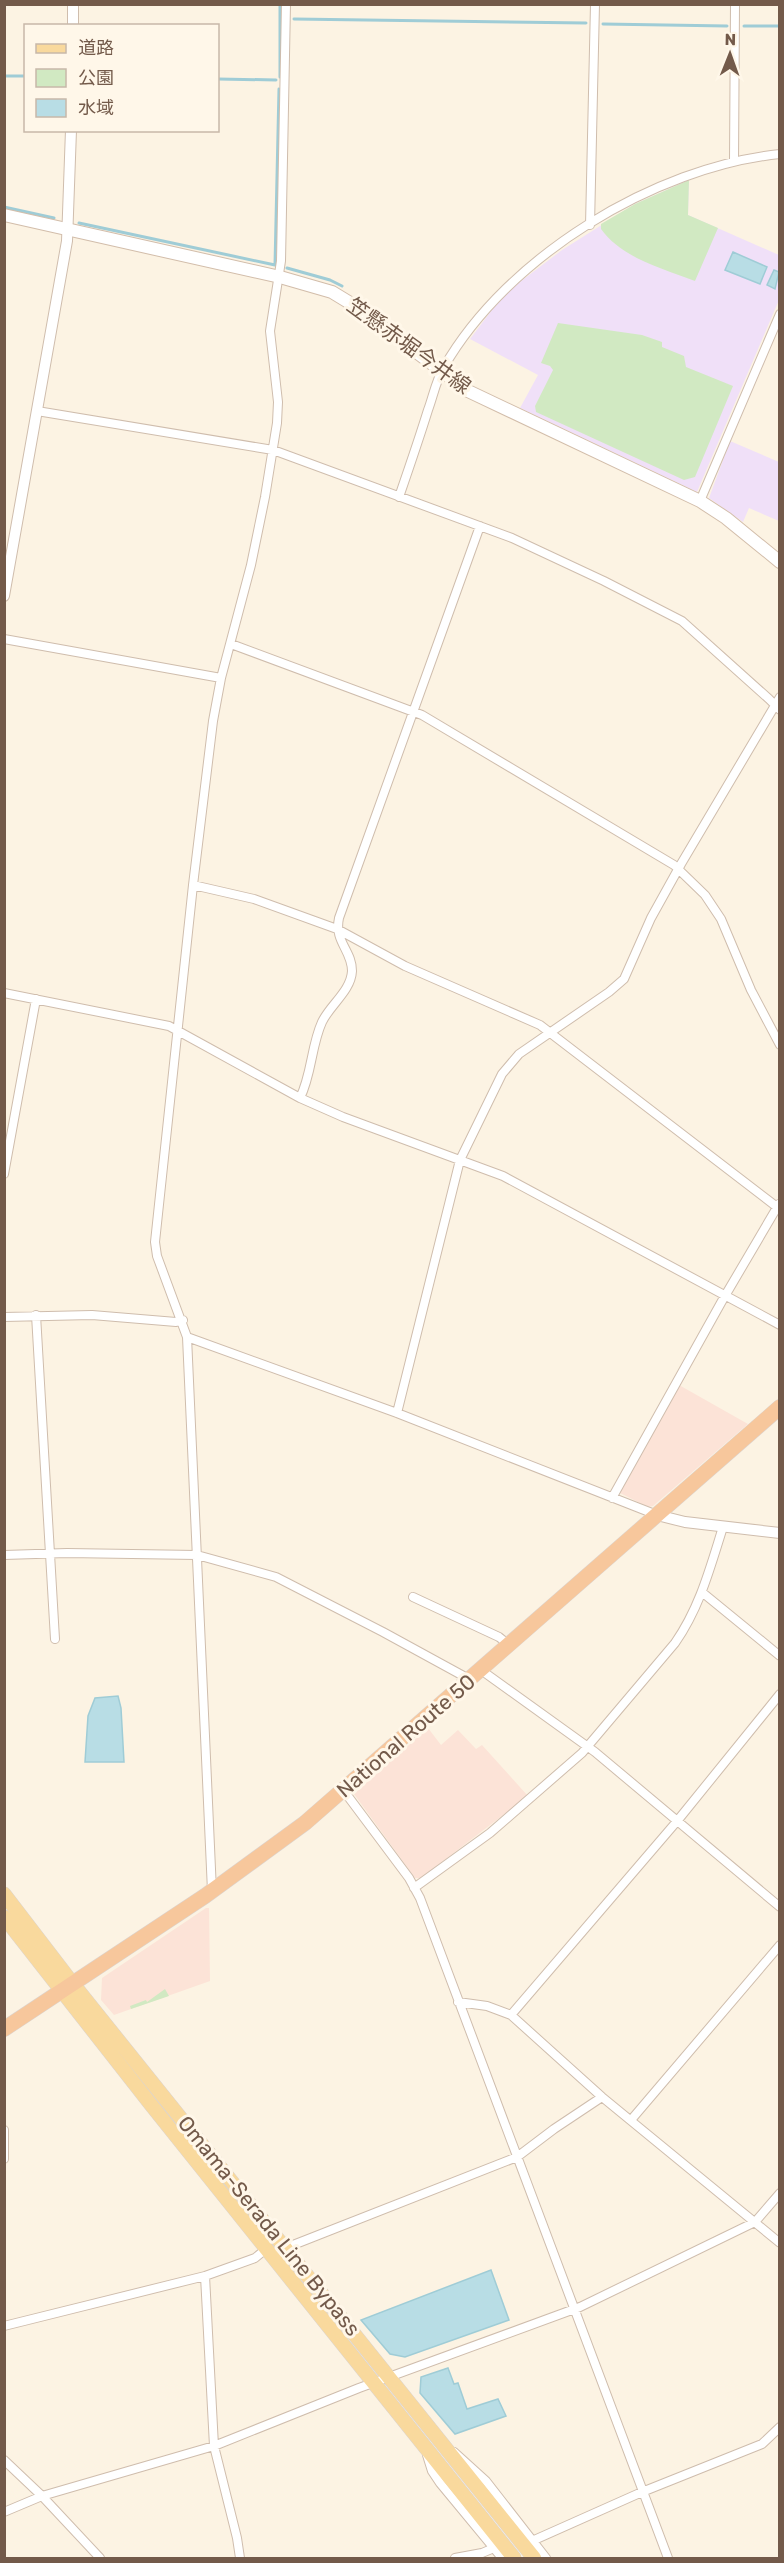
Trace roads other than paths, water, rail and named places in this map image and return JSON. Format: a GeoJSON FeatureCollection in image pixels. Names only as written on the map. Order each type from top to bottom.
{"type":"FeatureCollection","features":[{"type":"Feature","properties":{"kind":"highway","name":"National Route 50"},"geometry":{"type":"LineString","coordinates":[[4,2029],[212,1891],[283,1840],[344,1791],[780,1407]]}},
{"type":"Feature","properties":{"kind":"main road","name":"笠懸赤堀今井線"},"geometry":{"type":"LineString","coordinates":[[4,215],[322,288],[344,299],[441,373],[482,398],[700,501],[726,518],[780,562]]}},
{"type":"Feature","properties":{"kind":"main road","name":"Omama-Serada Line Bypass"},"geometry":{"type":"LineString","coordinates":[[4,1894],[68,1988],[266,2249],[514,2559]]}},
{"type":"Feature","properties":{"kind":"main road","name":"Omama-Serada Line Bypass"},"geometry":{"type":"LineString","coordinates":[[4,1917],[68,1988],[287,2250],[391,2377],[534,2559]]}},
{"type":"Feature","properties":{"kind":"street"},"geometry":{"type":"LineString","coordinates":[[73,4],[73,24]]}},
{"type":"Feature","properties":{"kind":"street"},"geometry":{"type":"LineString","coordinates":[[212,1891],[187,1337],[183,1320],[157,1256],[155,1242],[209,754],[221,678],[251,565],[273,450],[278,402],[270,331],[280,277],[286,4]]}},
{"type":"Feature","properties":{"kind":"street"},"geometry":{"type":"LineString","coordinates":[[591,225],[594,4]]}},
{"type":"Feature","properties":{"kind":"street"},"geometry":{"type":"LineString","coordinates":[[734,161],[735,4]]}},
{"type":"Feature","properties":{"kind":"street"},"geometry":{"type":"LineString","coordinates":[[4,596],[68,229],[71,132]]}},
{"type":"Feature","properties":{"kind":"street"},"geometry":{"type":"LineString","coordinates":[[399,497],[441,373],[470,330],[502,291],[545,254],[656,187],[734,161],[780,154]]}},
{"type":"Feature","properties":{"kind":"street"},"geometry":{"type":"LineString","coordinates":[[700,501],[779,319]]}},
{"type":"Feature","properties":{"kind":"street"},"geometry":{"type":"LineString","coordinates":[[37,411],[273,450],[537,548],[682,621],[778,704],[651,918],[624,979],[519,1054],[506,1068],[460,1160],[397,1413]]}},
{"type":"Feature","properties":{"kind":"street"},"geometry":{"type":"LineString","coordinates":[[300,1098],[321,1024],[347,987],[352,972],[337,929],[480,526]]}},
{"type":"Feature","properties":{"kind":"street"},"geometry":{"type":"LineString","coordinates":[[4,639],[221,678]]}},
{"type":"Feature","properties":{"kind":"street"},"geometry":{"type":"LineString","coordinates":[[231,644],[414,712],[535,782],[679,870],[705,895],[721,919],[751,990],[780,1045]]}},
{"type":"Feature","properties":{"kind":"street"},"geometry":{"type":"LineString","coordinates":[[193,885],[254,898],[337,929],[405,966],[552,1032],[778,1206],[612,1498]]}},
{"type":"Feature","properties":{"kind":"street"},"geometry":{"type":"LineString","coordinates":[[4,993],[178,1029],[300,1098],[343,1117],[503,1176],[780,1325]]}},
{"type":"Feature","properties":{"kind":"street"},"geometry":{"type":"LineString","coordinates":[[4,1174],[36,999]]}},
{"type":"Feature","properties":{"kind":"street"},"geometry":{"type":"LineString","coordinates":[[36,1315],[56,1639]]}},
{"type":"Feature","properties":{"kind":"street"},"geometry":{"type":"LineString","coordinates":[[4,1317],[92,1315],[176,1322],[183,1320]]}},
{"type":"Feature","properties":{"kind":"street"},"geometry":{"type":"LineString","coordinates":[[187,1337],[397,1413],[657,1515],[685,1522],[780,1533]]}},
{"type":"Feature","properties":{"kind":"street"},"geometry":{"type":"LineString","coordinates":[[414,1888],[490,1833],[588,1746],[675,1643],[688,1624],[703,1593],[723,1527]]}},
{"type":"Feature","properties":{"kind":"street"},"geometry":{"type":"LineString","coordinates":[[4,1555],[50,1553],[197,1555],[276,1577],[383,1632],[475,1675],[588,1746],[780,1907]]}},
{"type":"Feature","properties":{"kind":"street"},"geometry":{"type":"LineString","coordinates":[[703,1593],[780,1656]]}},
{"type":"Feature","properties":{"kind":"street"},"geometry":{"type":"LineString","coordinates":[[412,1597],[499,1637],[509,1645]]}},
{"type":"Feature","properties":{"kind":"street"},"geometry":{"type":"LineString","coordinates":[[511,2015],[678,1820],[780,1694]]}},
{"type":"Feature","properties":{"kind":"street"},"geometry":{"type":"LineString","coordinates":[[344,1791],[414,1888],[668,2559]]}},
{"type":"Feature","properties":{"kind":"street"},"geometry":{"type":"LineString","coordinates":[[631,2120],[780,1945]]}},
{"type":"Feature","properties":{"kind":"street"},"geometry":{"type":"LineString","coordinates":[[458,2002],[487,2006],[511,2015],[602,2097],[780,2243]]}},
{"type":"Feature","properties":{"kind":"street"},"geometry":{"type":"LineString","coordinates":[[287,2250],[293,2245],[517,2157],[602,2097]]}},
{"type":"Feature","properties":{"kind":"street"},"geometry":{"type":"LineString","coordinates":[[4,2130],[4,2159]]}},
{"type":"Feature","properties":{"kind":"street"},"geometry":{"type":"LineString","coordinates":[[4,2512],[42,2496],[214,2446],[573,2309],[755,2222],[780,2193]]}},
{"type":"Feature","properties":{"kind":"street"},"geometry":{"type":"LineString","coordinates":[[4,2325],[205,2276],[255,2258],[266,2249]]}},
{"type":"Feature","properties":{"kind":"street"},"geometry":{"type":"LineString","coordinates":[[205,2276],[214,2446],[240,2559]]}},
{"type":"Feature","properties":{"kind":"street"},"geometry":{"type":"LineString","coordinates":[[532,2541],[642,2492],[762,2444],[780,2427]]}},
{"type":"Feature","properties":{"kind":"street"},"geometry":{"type":"LineString","coordinates":[[425,2446],[436,2477],[502,2559]]}},
{"type":"Feature","properties":{"kind":"street"},"geometry":{"type":"LineString","coordinates":[[446,2447],[475,2469],[546,2559]]}},
{"type":"Feature","properties":{"kind":"street"},"geometry":{"type":"LineString","coordinates":[[4,2460],[42,2496],[100,2559]]}},
{"type":"Feature","properties":{"kind":"street"},"geometry":{"type":"LineString","coordinates":[[455,2559],[494,2548]]}},
{"type":"Feature","properties":{"kind":"water"},"geometry":{"type":"Polygon","coordinates":[[[733,252],[767,267],[760,284],[725,270],[733,252]]]}},
{"type":"Feature","properties":{"kind":"water"},"geometry":{"type":"Polygon","coordinates":[[[774,270],[779,272],[775,289],[767,285],[774,270]]]}},
{"type":"Feature","properties":{"kind":"water"},"geometry":{"type":"Polygon","coordinates":[[[118,1696],[121,1708],[124,1762],[85,1762],[88,1716],[95,1698],[118,1696]]]}},
{"type":"Feature","properties":{"kind":"water"},"geometry":{"type":"Polygon","coordinates":[[[491,2270],[509,2320],[405,2357],[390,2354],[361,2320],[491,2270]]]}},
{"type":"Feature","properties":{"kind":"water"},"geometry":{"type":"Polygon","coordinates":[[[448,2368],[454,2384],[458,2383],[467,2409],[498,2399],[506,2416],[455,2434],[420,2393],[421,2377],[448,2368]]]}},
{"type":"Feature","properties":{"kind":"waterway"},"geometry":{"type":"LineString","coordinates":[[280,4],[280,77]]}},
{"type":"Feature","properties":{"kind":"waterway"},"geometry":{"type":"LineString","coordinates":[[294,19],[586,23]]}},
{"type":"Feature","properties":{"kind":"waterway"},"geometry":{"type":"LineString","coordinates":[[603,24],[727,26]]}},
{"type":"Feature","properties":{"kind":"waterway"},"geometry":{"type":"LineString","coordinates":[[744,26],[780,26]]}},
{"type":"Feature","properties":{"kind":"waterway"},"geometry":{"type":"LineString","coordinates":[[4,76],[24,76]]}},
{"type":"Feature","properties":{"kind":"waterway"},"geometry":{"type":"LineString","coordinates":[[219,79],[276,80]]}},
{"type":"Feature","properties":{"kind":"waterway"},"geometry":{"type":"LineString","coordinates":[[79,223],[275,265],[279,89]]}},
{"type":"Feature","properties":{"kind":"waterway"},"geometry":{"type":"LineString","coordinates":[[4,207],[54,218]]}},
{"type":"Feature","properties":{"kind":"waterway"},"geometry":{"type":"LineString","coordinates":[[287,268],[330,280],[342,286]]}}]}
